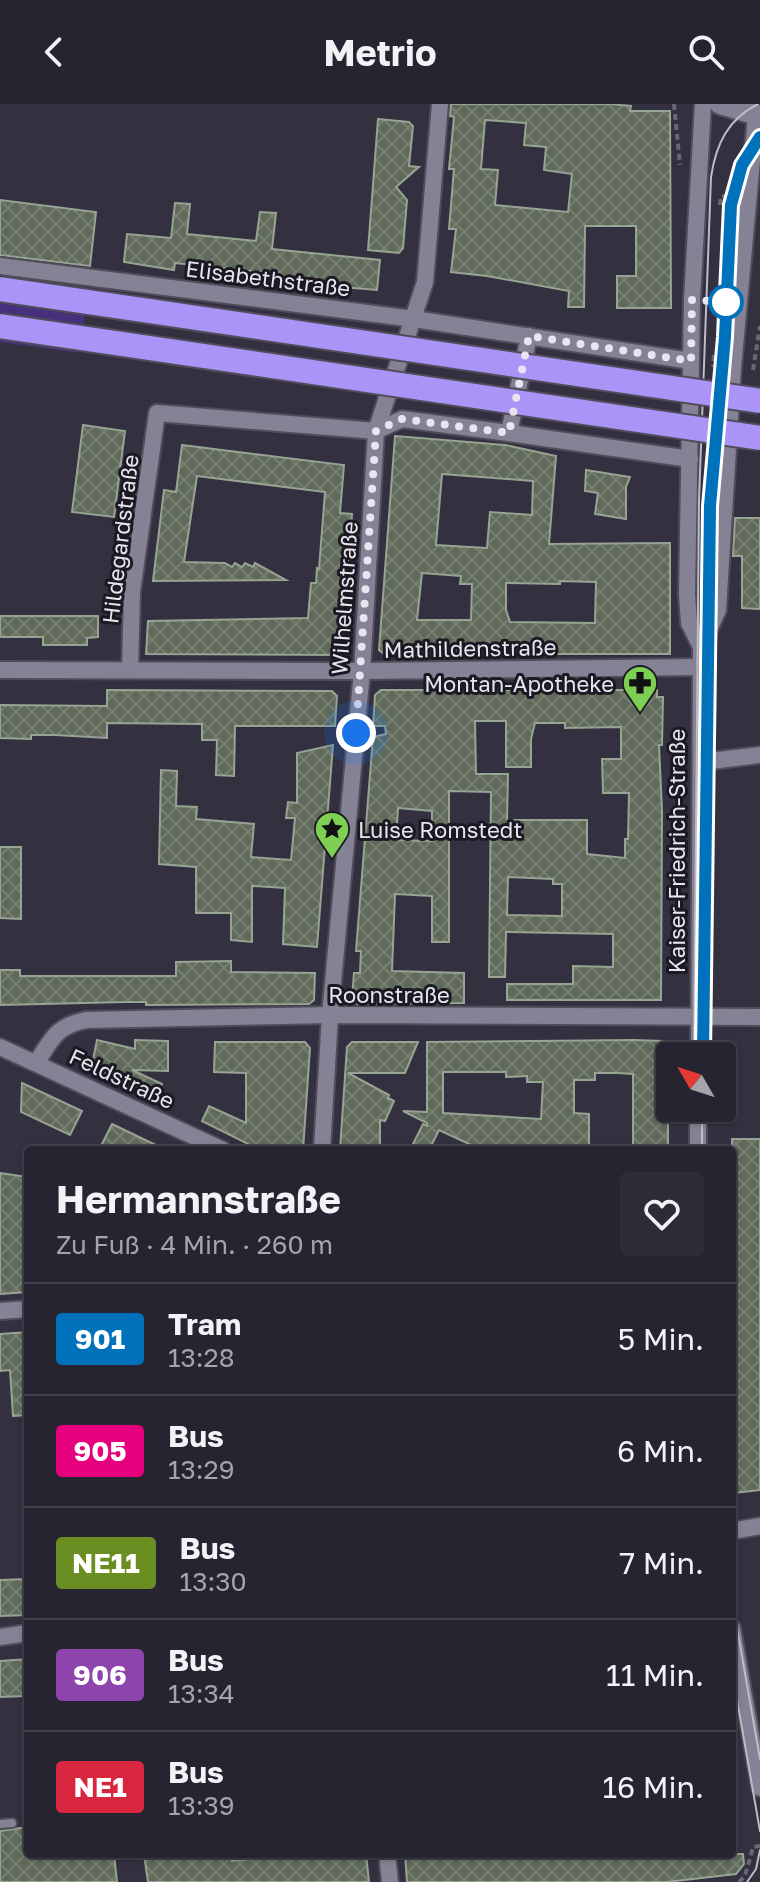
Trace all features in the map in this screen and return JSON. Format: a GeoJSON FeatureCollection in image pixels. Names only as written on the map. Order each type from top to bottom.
{"type":"FeatureCollection","features":[{"type":"Feature","properties":{"kind":"highway"},"geometry":{"type":"LineString","coordinates":[[0,289],[760,401]]}},
{"type":"Feature","properties":{"kind":"highway"},"geometry":{"type":"LineString","coordinates":[[0,326],[760,438]]}},
{"type":"Feature","properties":{"kind":"main road"},"geometry":{"type":"LineString","coordinates":[[720,104],[757,112]]}},
{"type":"Feature","properties":{"kind":"street","name":"Wilhelmstraße"},"geometry":{"type":"LineString","coordinates":[[322,1146],[330,1015],[362,671],[376,431],[425,282],[440,104]]}},
{"type":"Feature","properties":{"kind":"street","name":"Kaiser-Friedrich-Straße"},"geometry":{"type":"LineString","coordinates":[[701,647],[689,623],[687,610],[691,361],[703,104]]}},
{"type":"Feature","properties":{"kind":"street","name":"Kaiser-Friedrich-Straße"},"geometry":{"type":"LineString","coordinates":[[699,1042],[701,647],[718,610],[733,368],[757,112]]}},
{"type":"Feature","properties":{"kind":"street","name":"Elisabethstraße"},"geometry":{"type":"LineString","coordinates":[[0,266],[414,319],[691,361]]}},
{"type":"Feature","properties":{"kind":"street"},"geometry":{"type":"LineString","coordinates":[[509,433],[529,336]]}},
{"type":"Feature","properties":{"kind":"street","name":"Hildegardstraße"},"geometry":{"type":"LineString","coordinates":[[130,670],[132,592],[157,413],[376,431]]}},
{"type":"Feature","properties":{"kind":"street"},"geometry":{"type":"LineString","coordinates":[[376,431],[402,419],[690,459]]}},
{"type":"Feature","properties":{"kind":"street","name":"Mathildenstraße"},"geometry":{"type":"LineString","coordinates":[[0,670],[362,671],[701,667]]}},
{"type":"Feature","properties":{"kind":"street"},"geometry":{"type":"LineString","coordinates":[[702,762],[760,755]]}},
{"type":"Feature","properties":{"kind":"street","name":"Roonstraße"},"geometry":{"type":"LineString","coordinates":[[37,1062],[56,1034],[69,1024],[86,1020],[330,1015],[760,1017]]}},
{"type":"Feature","properties":{"kind":"street","name":"Feldstraße"},"geometry":{"type":"LineString","coordinates":[[0,1047],[215,1146]]}},
{"type":"Feature","properties":{"kind":"street"},"geometry":{"type":"LineString","coordinates":[[698,1122],[698,1146]]}},
{"type":"Feature","properties":{"kind":"street"},"geometry":{"type":"LineString","coordinates":[[0,1311],[24,1309]]}},
{"type":"Feature","properties":{"kind":"street"},"geometry":{"type":"LineString","coordinates":[[736,1530],[760,1526]]}},
{"type":"Feature","properties":{"kind":"street"},"geometry":{"type":"LineString","coordinates":[[0,1637],[24,1634]]}},
{"type":"Feature","properties":{"kind":"street"},"geometry":{"type":"LineString","coordinates":[[736,1651],[760,1788]]}},
{"type":"Feature","properties":{"kind":"street"},"geometry":{"type":"LineString","coordinates":[[387,1858],[390,1882]]}},
{"type":"Feature","properties":{"kind":"lane"},"geometry":{"type":"LineString","coordinates":[[0,1824],[12,1823]]}},
{"type":"Feature","properties":{"kind":"path"},"geometry":{"type":"LineString","coordinates":[[674,104],[680,165]]}},
{"type":"Feature","properties":{"kind":"path"},"geometry":{"type":"LineString","coordinates":[[739,1882],[745,1876],[753,1847],[760,1846]]}},
{"type":"Feature","properties":{"kind":"shaded area"},"geometry":{"type":"Polygon","coordinates":[[[0,281],[88,294],[79,353],[0,342],[0,281]]]}},
{"type":"Feature","properties":{"kind":"building"},"geometry":{"type":"Polygon","coordinates":[[[451,104],[610,104],[631,106],[630,111],[670,111],[671,308],[617,308],[617,276],[636,276],[636,226],[585,226],[584,307],[568,307],[569,291],[451,272],[456,229],[449,229],[454,169],[449,169],[454,117],[450,116],[451,104]],[[485,120],[481,169],[498,170],[495,205],[568,212],[572,174],[544,170],[546,147],[524,145],[526,123],[485,120]]]}},
{"type":"Feature","properties":{"kind":"building"},"geometry":{"type":"Polygon","coordinates":[[[378,119],[409,122],[413,126],[409,166],[419,167],[396,187],[407,200],[403,248],[399,253],[368,250],[378,119]]]}},
{"type":"Feature","properties":{"kind":"building"},"geometry":{"type":"Polygon","coordinates":[[[0,200],[96,212],[90,266],[0,255],[0,200]]]}},
{"type":"Feature","properties":{"kind":"building"},"geometry":{"type":"Polygon","coordinates":[[[175,203],[190,204],[187,234],[256,241],[260,212],[276,213],[272,249],[380,260],[377,290],[260,278],[261,272],[175,263],[174,270],[124,262],[127,234],[171,238],[175,203]]]}},
{"type":"Feature","properties":{"kind":"building"},"geometry":{"type":"Polygon","coordinates":[[[83,425],[125,431],[114,517],[72,512],[83,425]]]}},
{"type":"Feature","properties":{"kind":"building"},"geometry":{"type":"Polygon","coordinates":[[[395,436],[505,445],[556,456],[549,544],[670,543],[670,654],[384,654],[379,650],[395,436]],[[442,474],[436,545],[487,548],[490,512],[532,515],[533,481],[442,474]],[[422,573],[417,620],[471,620],[472,584],[460,584],[461,576],[422,573]],[[560,581],[560,584],[506,583],[506,610],[510,622],[595,623],[596,582],[560,581]]]}},
{"type":"Feature","properties":{"kind":"building"},"geometry":{"type":"Polygon","coordinates":[[[182,445],[344,465],[340,513],[352,514],[342,650],[337,655],[146,654],[148,621],[308,618],[311,583],[316,583],[319,569],[325,492],[197,476],[184,562],[225,563],[232,567],[235,563],[242,567],[245,563],[253,567],[255,563],[286,580],[153,581],[164,490],[176,492],[182,445]]]}},
{"type":"Feature","properties":{"kind":"building"},"geometry":{"type":"Polygon","coordinates":[[[586,470],[630,477],[626,487],[626,519],[595,514],[598,493],[585,491],[586,470]]]}},
{"type":"Feature","properties":{"kind":"building"},"geometry":{"type":"Polygon","coordinates":[[[735,518],[760,518],[760,609],[742,608],[742,556],[733,556],[735,518]]]}},
{"type":"Feature","properties":{"kind":"building"},"geometry":{"type":"Polygon","coordinates":[[[0,616],[98,616],[98,637],[87,638],[87,645],[43,645],[43,637],[0,637],[0,616]]]}},
{"type":"Feature","properties":{"kind":"building"},"geometry":{"type":"Polygon","coordinates":[[[107,690],[332,691],[337,696],[335,726],[235,726],[234,776],[216,775],[217,740],[202,740],[202,724],[107,723],[107,738],[31,735],[31,739],[0,738],[0,705],[107,706],[107,690]]]}},
{"type":"Feature","properties":{"kind":"building"},"geometry":{"type":"Polygon","coordinates":[[[381,690],[657,690],[657,697],[663,697],[662,745],[659,745],[662,811],[661,1000],[507,1000],[507,984],[573,984],[573,966],[613,967],[613,934],[506,932],[505,977],[489,977],[491,792],[449,791],[449,942],[432,942],[432,896],[395,894],[392,971],[464,973],[464,1003],[357,1004],[352,998],[354,973],[360,973],[361,951],[356,951],[373,737],[386,734],[385,726],[373,726],[375,695],[381,690]],[[475,721],[476,774],[508,774],[507,820],[587,820],[587,854],[625,858],[629,793],[603,793],[602,759],[621,759],[621,727],[565,728],[565,723],[535,723],[531,739],[531,767],[506,767],[506,721],[475,721]],[[398,808],[396,840],[432,841],[432,811],[398,808]],[[508,877],[507,915],[562,916],[562,884],[553,884],[553,879],[508,877]]]}},
{"type":"Feature","properties":{"kind":"building"},"geometry":{"type":"Polygon","coordinates":[[[333,745],[317,947],[283,944],[285,888],[252,886],[252,942],[231,940],[231,913],[196,913],[196,867],[159,864],[161,770],[177,771],[176,806],[197,807],[196,819],[254,824],[251,857],[291,860],[295,818],[286,818],[288,802],[297,803],[297,753],[333,745]]]}},
{"type":"Feature","properties":{"kind":"building"},"geometry":{"type":"Polygon","coordinates":[[[0,847],[21,847],[21,919],[0,918],[0,847]]]}},
{"type":"Feature","properties":{"kind":"building"},"geometry":{"type":"Polygon","coordinates":[[[231,961],[231,972],[315,973],[314,1000],[309,1004],[146,1005],[146,1002],[125,1002],[0,1005],[0,970],[20,970],[20,976],[176,976],[176,962],[231,961]]]}},
{"type":"Feature","properties":{"kind":"building"},"geometry":{"type":"Polygon","coordinates":[[[97,1040],[135,1049],[135,1040],[168,1041],[168,1071],[132,1070],[162,1084],[155,1099],[125,1085],[129,1078],[91,1070],[97,1040]]]}},
{"type":"Feature","properties":{"kind":"building"},"geometry":{"type":"Polygon","coordinates":[[[633,1040],[664,1042],[656,1042],[656,1122],[668,1122],[668,1146],[633,1145],[633,1074],[595,1073],[595,1080],[574,1080],[574,1113],[589,1114],[589,1146],[473,1146],[439,1130],[431,1146],[412,1146],[423,1124],[427,1126],[427,1123],[403,1111],[427,1112],[427,1042],[633,1040]],[[443,1072],[443,1113],[541,1119],[543,1082],[527,1082],[527,1076],[506,1077],[506,1072],[443,1072]]]}},
{"type":"Feature","properties":{"kind":"building"},"geometry":{"type":"Polygon","coordinates":[[[215,1042],[305,1042],[310,1048],[303,1146],[252,1146],[202,1121],[209,1106],[246,1123],[246,1073],[214,1072],[215,1042]]]}},
{"type":"Feature","properties":{"kind":"building"},"geometry":{"type":"Polygon","coordinates":[[[352,1042],[418,1042],[405,1073],[348,1073],[389,1095],[388,1098],[394,1101],[385,1121],[380,1120],[380,1146],[340,1146],[347,1047],[352,1042]]]}},
{"type":"Feature","properties":{"kind":"building"},"geometry":{"type":"Polygon","coordinates":[[[22,1083],[82,1111],[70,1135],[21,1112],[22,1083]]]}},
{"type":"Feature","properties":{"kind":"building"},"geometry":{"type":"Polygon","coordinates":[[[112,1124],[158,1146],[101,1146],[112,1124]]]}},
{"type":"Feature","properties":{"kind":"building"},"geometry":{"type":"Polygon","coordinates":[[[732,1139],[760,1139],[760,1490],[736,1493],[736,1146],[732,1146],[732,1139]]]}},
{"type":"Feature","properties":{"kind":"building"},"geometry":{"type":"Polygon","coordinates":[[[0,1173],[24,1176],[24,1292],[0,1294],[0,1173]]]}},
{"type":"Feature","properties":{"kind":"building"},"geometry":{"type":"Polygon","coordinates":[[[24,1332],[24,1415],[13,1416],[10,1370],[0,1371],[0,1334],[24,1332]]]}},
{"type":"Feature","properties":{"kind":"building"},"geometry":{"type":"Polygon","coordinates":[[[24,1579],[24,1615],[0,1616],[0,1580],[24,1579]]]}},
{"type":"Feature","properties":{"kind":"building"},"geometry":{"type":"Polygon","coordinates":[[[24,1659],[24,1696],[0,1697],[0,1661],[24,1659]]]}},
{"type":"Feature","properties":{"kind":"building"},"geometry":{"type":"Polygon","coordinates":[[[24,1828],[24,1858],[114,1858],[117,1882],[0,1882],[0,1831],[24,1828]]]}},
{"type":"Feature","properties":{"kind":"building"},"geometry":{"type":"Polygon","coordinates":[[[736,1854],[743,1854],[744,1864],[736,1874],[667,1882],[407,1882],[405,1858],[736,1858],[736,1854]]]}},
{"type":"Feature","properties":{"kind":"building"},"geometry":{"type":"Polygon","coordinates":[[[145,1858],[232,1858],[232,1861],[366,1858],[369,1882],[148,1882],[145,1858]]]}},
{"type":"Feature","properties":{"kind":"tram line"},"geometry":{"type":"LineString","coordinates":[[694,1042],[699,500],[711,177],[725,134],[739,117],[758,104]]}},
{"type":"Feature","properties":{"kind":"tram line"},"geometry":{"type":"LineString","coordinates":[[710,516],[725,337],[731,205],[742,165],[760,137]]}},
{"type":"Feature","properties":{"kind":"tram line","name":"901"},"geometry":{"type":"LineString","coordinates":[[703,1042],[710,506],[725,337],[729,218],[742,165],[760,137]]}},
{"type":"Feature","properties":{"kind":"tram line"},"geometry":{"type":"LineString","coordinates":[[702,1122],[702,1146]]}},
{"type":"Feature","properties":{"kind":"tram line"},"geometry":{"type":"LineString","coordinates":[[736,1622],[760,1759]]}},
{"type":"Feature","properties":{"kind":"tram line"},"geometry":{"type":"LineString","coordinates":[[736,1694],[760,1831]]}},
{"type":"Feature","properties":{"kind":"tram line"},"geometry":{"type":"LineString","coordinates":[[747,1882],[756,1869],[760,1850]]}},
{"type":"Feature","properties":{"kind":"place","name":"Montan-Apotheke"},"geometry":{"type":"Point","coordinates":[640,714]}},
{"type":"Feature","properties":{"kind":"place","name":"Luise Romstedt"},"geometry":{"type":"Point","coordinates":[332,860]}},
{"type":"Feature","properties":{"kind":"route"},"geometry":{"type":"LineString","coordinates":[[356,733],[376,431],[402,419],[509,433],[529,336],[691,361],[692,300],[726,302]]}}]}
